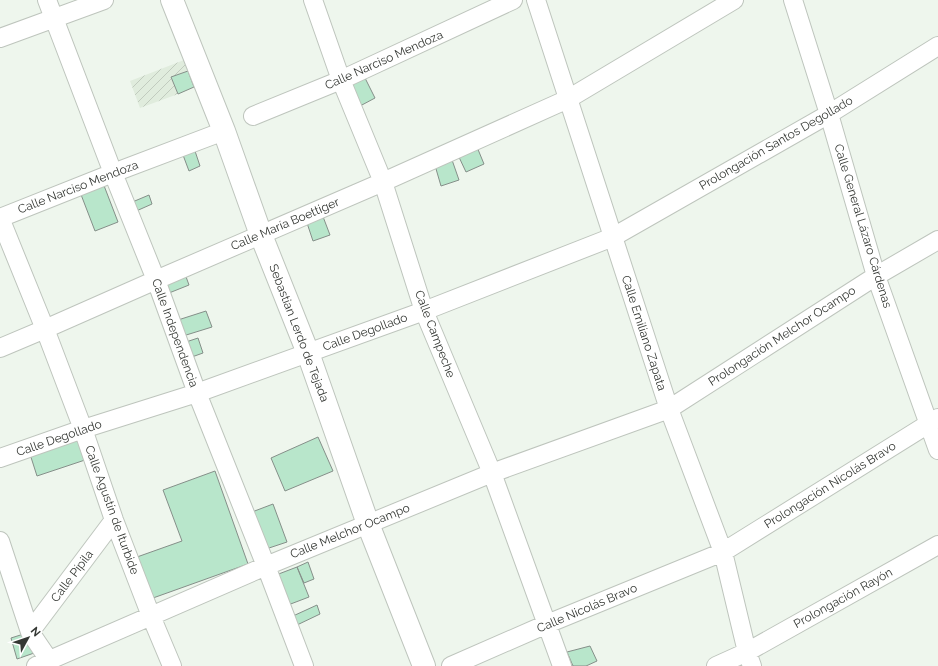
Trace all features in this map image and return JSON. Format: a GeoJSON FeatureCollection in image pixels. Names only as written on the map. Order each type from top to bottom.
{"type":"FeatureCollection","features":[{"type":"Feature","properties":{"kind":"main road","name":"Sebastian Lerdo de Tejada"},"geometry":{"type":"LineString","coordinates":[[172,0],[224,131],[261,235],[308,353],[368,524],[424,666]]}},
{"type":"Feature","properties":{"kind":"street","name":"Calle Independencia"},"geometry":{"type":"LineString","coordinates":[[47,0],[113,173],[156,280],[197,393],[304,666]]}},
{"type":"Feature","properties":{"kind":"street"},"geometry":{"type":"LineString","coordinates":[[0,38],[104,0]]}},
{"type":"Feature","properties":{"kind":"street","name":"Calle Campeche"},"geometry":{"type":"LineString","coordinates":[[313,0],[340,80],[383,182],[424,311],[492,473],[562,666]]}},
{"type":"Feature","properties":{"kind":"street","name":"Calle Narciso Mendoza"},"geometry":{"type":"LineString","coordinates":[[253,116],[340,80],[513,0]]}},
{"type":"Feature","properties":{"kind":"street","name":"Calle Emiliano Zapata"},"geometry":{"type":"LineString","coordinates":[[536,0],[669,409],[723,552],[750,659]]}},
{"type":"Feature","properties":{"kind":"street","name":"Calle María Boettiger"},"geometry":{"type":"LineString","coordinates":[[0,348],[383,182],[568,99],[734,0]]}},
{"type":"Feature","properties":{"kind":"street","name":"Calle General Lázaro Cárdenas"},"geometry":{"type":"LineString","coordinates":[[793,0],[829,114],[876,276],[933,421],[938,450]]}},
{"type":"Feature","properties":{"kind":"street","name":"Prolongación Santos Degollado"},"geometry":{"type":"LineString","coordinates":[[613,237],[829,114],[938,46]]}},
{"type":"Feature","properties":{"kind":"street","name":"Calle Narciso Mendoza"},"geometry":{"type":"LineString","coordinates":[[0,218],[224,131]]}},
{"type":"Feature","properties":{"kind":"street","name":"Calle Agustín de Iturbide"},"geometry":{"type":"LineString","coordinates":[[0,218],[45,329],[83,429],[114,520],[172,666]]}},
{"type":"Feature","properties":{"kind":"street","name":"Calle Degollado"},"geometry":{"type":"LineString","coordinates":[[0,458],[83,429],[197,393],[308,353],[424,311],[613,237]]}},
{"type":"Feature","properties":{"kind":"street","name":"Prolongación Melchor Ocampo"},"geometry":{"type":"LineString","coordinates":[[669,409],[876,276],[938,240]]}},
{"type":"Feature","properties":{"kind":"street","name":"Calle Melchor Ocampo"},"geometry":{"type":"LineString","coordinates":[[45,664],[266,566],[492,473],[669,409]]}},
{"type":"Feature","properties":{"kind":"street","name":"Prolongación Nicolás Bravo"},"geometry":{"type":"LineString","coordinates":[[723,552],[933,421]]}},
{"type":"Feature","properties":{"kind":"street","name":"Calle Pípila"},"geometry":{"type":"LineString","coordinates":[[30,632],[114,520]]}},
{"type":"Feature","properties":{"kind":"street"},"geometry":{"type":"LineString","coordinates":[[0,541],[30,632],[45,664]]}},
{"type":"Feature","properties":{"kind":"street","name":"Prolongación Rayón"},"geometry":{"type":"LineString","coordinates":[[716,666],[750,659],[938,545]]}},
{"type":"Feature","properties":{"kind":"street","name":"Calle Nicolás Bravo"},"geometry":{"type":"LineString","coordinates":[[451,666],[547,624],[723,552]]}},
{"type":"Feature","properties":{"kind":"shaded area"},"geometry":{"type":"Polygon","coordinates":[[[184,60],[188,71],[171,78],[178,94],[140,108],[130,81],[184,60]]]}},
{"type":"Feature","properties":{"kind":"building"},"geometry":{"type":"Polygon","coordinates":[[[188,71],[194,87],[178,94],[171,77],[188,71]]]}},
{"type":"Feature","properties":{"kind":"building"},"geometry":{"type":"Polygon","coordinates":[[[363,74],[375,98],[360,106],[347,82],[363,74]]]}},
{"type":"Feature","properties":{"kind":"building"},"geometry":{"type":"Polygon","coordinates":[[[477,147],[484,164],[466,172],[458,155],[477,147]]]}},
{"type":"Feature","properties":{"kind":"building"},"geometry":{"type":"Polygon","coordinates":[[[195,151],[200,166],[189,171],[183,155],[195,151]]]}},
{"type":"Feature","properties":{"kind":"building"},"geometry":{"type":"Polygon","coordinates":[[[451,157],[459,180],[441,186],[434,162],[451,157]]]}},
{"type":"Feature","properties":{"kind":"building"},"geometry":{"type":"Polygon","coordinates":[[[103,183],[118,222],[95,231],[80,192],[103,183]]]}},
{"type":"Feature","properties":{"kind":"building"},"geometry":{"type":"Polygon","coordinates":[[[149,195],[152,204],[134,212],[130,203],[149,195]]]}},
{"type":"Feature","properties":{"kind":"building"},"geometry":{"type":"Polygon","coordinates":[[[322,214],[330,235],[313,241],[306,220],[322,214]]]}},
{"type":"Feature","properties":{"kind":"building"},"geometry":{"type":"Polygon","coordinates":[[[185,274],[189,285],[169,293],[165,281],[185,274]]]}},
{"type":"Feature","properties":{"kind":"building"},"geometry":{"type":"Polygon","coordinates":[[[206,311],[212,327],[183,336],[178,320],[206,311]]]}},
{"type":"Feature","properties":{"kind":"building"},"geometry":{"type":"Polygon","coordinates":[[[198,338],[203,353],[189,358],[183,343],[198,338]]]}},
{"type":"Feature","properties":{"kind":"building"},"geometry":{"type":"Polygon","coordinates":[[[76,435],[85,460],[37,476],[29,451],[76,435]]]}},
{"type":"Feature","properties":{"kind":"building"},"geometry":{"type":"Polygon","coordinates":[[[318,437],[333,471],[285,491],[271,458],[318,437]]]}},
{"type":"Feature","properties":{"kind":"building"},"geometry":{"type":"Polygon","coordinates":[[[215,471],[248,564],[153,598],[137,557],[182,541],[163,490],[215,471]]]}},
{"type":"Feature","properties":{"kind":"building"},"geometry":{"type":"Polygon","coordinates":[[[273,504],[287,542],[266,549],[252,512],[273,504]]]}},
{"type":"Feature","properties":{"kind":"building"},"geometry":{"type":"Polygon","coordinates":[[[308,562],[314,579],[304,583],[297,567],[308,562]]]}},
{"type":"Feature","properties":{"kind":"building"},"geometry":{"type":"Polygon","coordinates":[[[297,567],[309,597],[288,605],[276,575],[297,567]]]}},
{"type":"Feature","properties":{"kind":"building"},"geometry":{"type":"Polygon","coordinates":[[[317,605],[320,614],[297,625],[293,616],[317,605]]]}},
{"type":"Feature","properties":{"kind":"building"},"geometry":{"type":"Polygon","coordinates":[[[30,632],[37,652],[17,659],[11,638],[30,632]]]}},
{"type":"Feature","properties":{"kind":"building"},"geometry":{"type":"Polygon","coordinates":[[[590,646],[597,661],[586,666],[573,666],[567,652],[590,646]]]}}]}
